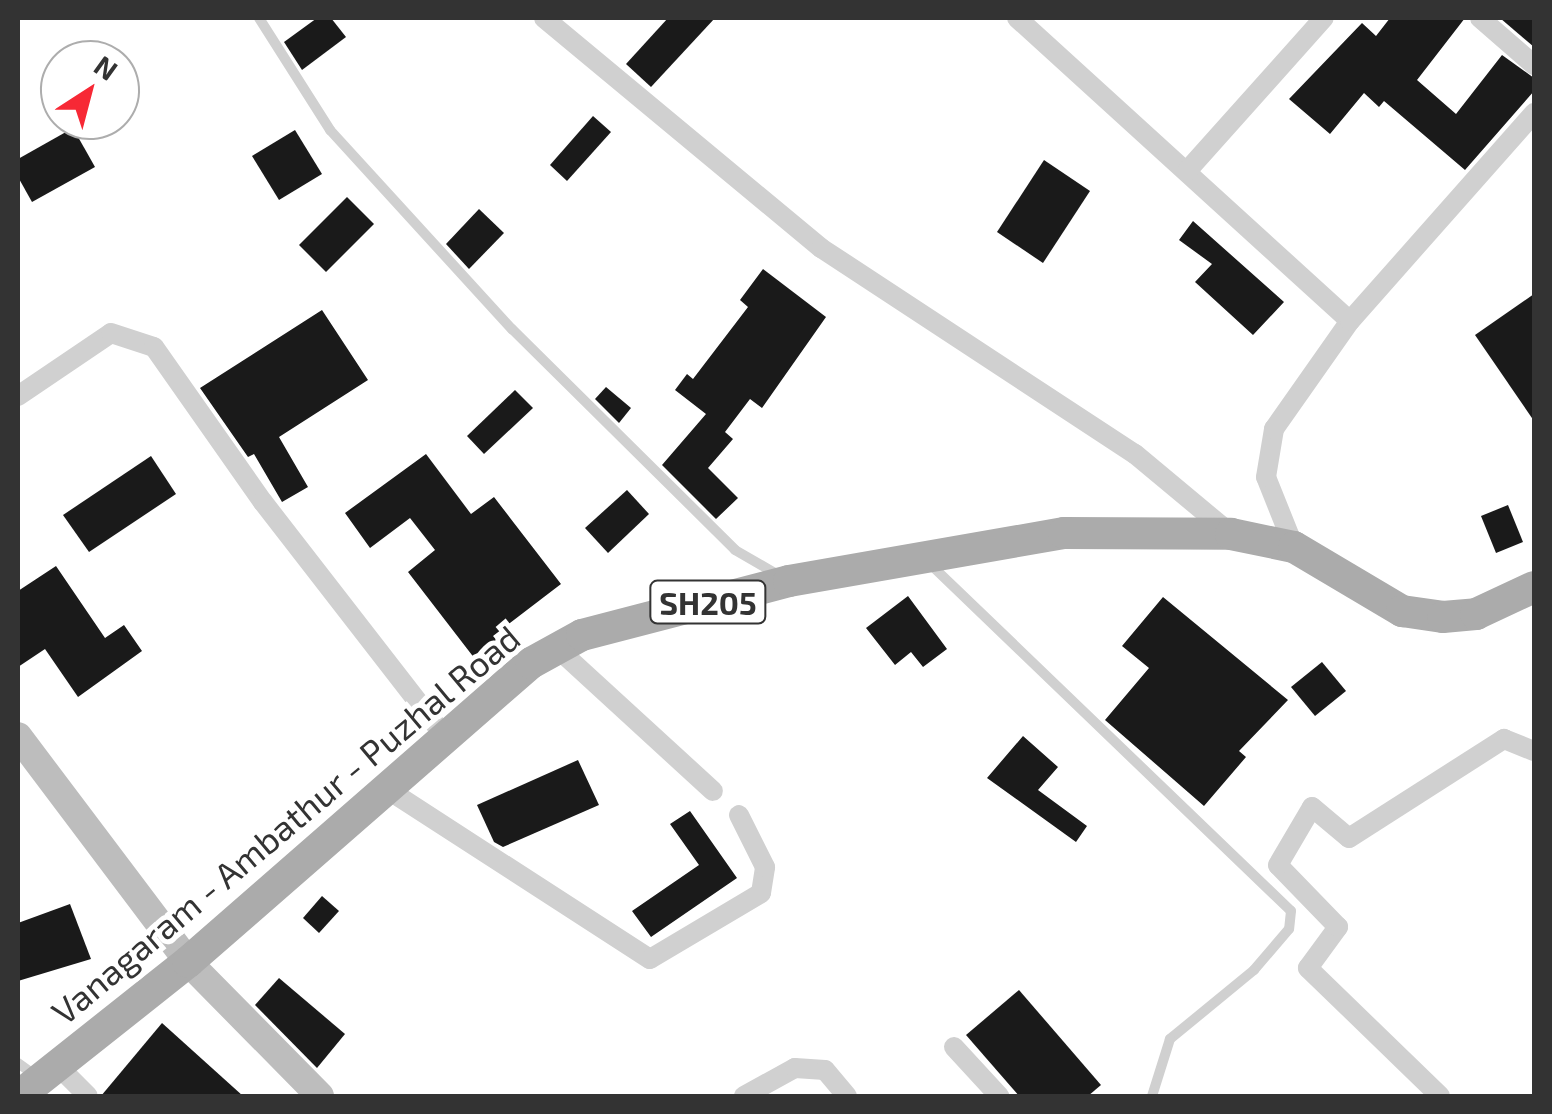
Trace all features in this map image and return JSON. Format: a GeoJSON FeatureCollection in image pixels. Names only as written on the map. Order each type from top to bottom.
{"type":"FeatureCollection","features":[{"type":"Feature","properties":{"kind":"main road","name":"Vanagaram - Ambathur - Puzhal Road"},"geometry":{"type":"LineString","coordinates":[[34,1076],[188,962],[531,664],[582,635],[789,581],[1064,533],[1231,534],[1294,547],[1402,611],[1476,614],[1534,587]]}},
{"type":"Feature","properties":{"kind":"street"},"geometry":{"type":"LineString","coordinates":[[544,18],[820,248],[1134,454],[1231,534]]}},
{"type":"Feature","properties":{"kind":"street"},"geometry":{"type":"LineString","coordinates":[[1020,18],[1350,320]]}},
{"type":"Feature","properties":{"kind":"street"},"geometry":{"type":"LineString","coordinates":[[1186,172],[1324,18]]}},
{"type":"Feature","properties":{"kind":"street"},"geometry":{"type":"LineString","coordinates":[[1480,18],[1534,65]]}},
{"type":"Feature","properties":{"kind":"street"},"geometry":{"type":"LineString","coordinates":[[1294,547],[1266,477],[1274,429],[1350,320],[1534,114]]}},
{"type":"Feature","properties":{"kind":"street"},"geometry":{"type":"LineString","coordinates":[[18,396],[110,333],[154,348],[263,502],[446,738]]}},
{"type":"Feature","properties":{"kind":"street"},"geometry":{"type":"LineString","coordinates":[[558,649],[713,791]]}},
{"type":"Feature","properties":{"kind":"street"},"geometry":{"type":"LineString","coordinates":[[18,736],[188,962],[320,1096]]}},
{"type":"Feature","properties":{"kind":"street"},"geometry":{"type":"LineString","coordinates":[[1440,1096],[1308,968],[1338,927],[1278,865],[1312,807],[1348,838],[1504,739],[1534,751]]}},
{"type":"Feature","properties":{"kind":"street"},"geometry":{"type":"LineString","coordinates":[[388,789],[650,958],[762,893],[765,867],[739,815]]}},
{"type":"Feature","properties":{"kind":"street"},"geometry":{"type":"LineString","coordinates":[[954,1046],[999,1096]]}},
{"type":"Feature","properties":{"kind":"street"},"geometry":{"type":"LineString","coordinates":[[744,1096],[795,1068],[825,1070],[847,1096]]}},
{"type":"Feature","properties":{"kind":"street"},"geometry":{"type":"LineString","coordinates":[[34,1076],[88,1096]]}},
{"type":"Feature","properties":{"kind":"lane"},"geometry":{"type":"LineString","coordinates":[[259,18],[330,130],[512,329],[735,550],[789,581]]}},
{"type":"Feature","properties":{"kind":"lane"},"geometry":{"type":"LineString","coordinates":[[923,558],[1290,911],[1289,929],[1254,970],[1170,1039],[1152,1096]]}},
{"type":"Feature","properties":{"kind":"building"},"geometry":{"type":"Polygon","coordinates":[[[317,18],[331,18],[346,37],[302,70],[284,42],[317,18]]]}},
{"type":"Feature","properties":{"kind":"building"},"geometry":{"type":"Polygon","coordinates":[[[668,18],[715,18],[651,87],[626,64],[668,18]]]}},
{"type":"Feature","properties":{"kind":"building"},"geometry":{"type":"Polygon","coordinates":[[[1390,18],[1465,18],[1417,80],[1456,114],[1502,55],[1534,78],[1534,91],[1465,170],[1384,101],[1379,107],[1364,93],[1330,134],[1289,99],[1362,23],[1376,36],[1390,18]]]}},
{"type":"Feature","properties":{"kind":"building"},"geometry":{"type":"Polygon","coordinates":[[[1500,18],[1534,18],[1534,47],[1500,18]]]}},
{"type":"Feature","properties":{"kind":"building"},"geometry":{"type":"Polygon","coordinates":[[[593,116],[611,132],[567,181],[550,165],[593,116]]]}},
{"type":"Feature","properties":{"kind":"building"},"geometry":{"type":"Polygon","coordinates":[[[295,130],[322,174],[279,200],[252,156],[295,130]]]}},
{"type":"Feature","properties":{"kind":"building"},"geometry":{"type":"Polygon","coordinates":[[[52,140],[80,140],[95,167],[32,202],[18,177],[18,159],[52,140]]]}},
{"type":"Feature","properties":{"kind":"building"},"geometry":{"type":"Polygon","coordinates":[[[1044,160],[1090,191],[1043,263],[997,232],[1044,160]]]}},
{"type":"Feature","properties":{"kind":"building"},"geometry":{"type":"Polygon","coordinates":[[[347,197],[374,224],[326,272],[299,245],[347,197]]]}},
{"type":"Feature","properties":{"kind":"building"},"geometry":{"type":"Polygon","coordinates":[[[479,209],[504,233],[469,269],[446,244],[479,209]]]}},
{"type":"Feature","properties":{"kind":"building"},"geometry":{"type":"Polygon","coordinates":[[[1193,221],[1284,302],[1253,335],[1195,282],[1212,264],[1179,240],[1193,221]]]}},
{"type":"Feature","properties":{"kind":"building"},"geometry":{"type":"Polygon","coordinates":[[[763,269],[826,317],[762,408],[750,399],[725,432],[733,439],[708,468],[738,498],[716,519],[662,465],[706,414],[675,390],[687,374],[693,379],[748,307],[740,300],[763,269]]]}},
{"type":"Feature","properties":{"kind":"building"},"geometry":{"type":"Polygon","coordinates":[[[1534,294],[1534,421],[1475,335],[1534,294]]]}},
{"type":"Feature","properties":{"kind":"building"},"geometry":{"type":"Polygon","coordinates":[[[322,310],[368,380],[279,437],[308,487],[282,502],[254,454],[248,457],[200,388],[322,310]]]}},
{"type":"Feature","properties":{"kind":"building"},"geometry":{"type":"Polygon","coordinates":[[[606,387],[631,408],[619,423],[595,399],[606,387]]]}},
{"type":"Feature","properties":{"kind":"building"},"geometry":{"type":"Polygon","coordinates":[[[515,390],[533,408],[484,454],[467,436],[515,390]]]}},
{"type":"Feature","properties":{"kind":"building"},"geometry":{"type":"Polygon","coordinates":[[[426,454],[471,514],[494,497],[561,584],[493,636],[498,642],[475,659],[408,572],[435,550],[410,518],[370,548],[345,513],[426,454]]]}},
{"type":"Feature","properties":{"kind":"building"},"geometry":{"type":"Polygon","coordinates":[[[151,456],[176,494],[89,552],[63,515],[151,456]]]}},
{"type":"Feature","properties":{"kind":"building"},"geometry":{"type":"Polygon","coordinates":[[[627,490],[649,514],[608,553],[585,528],[627,490]]]}},
{"type":"Feature","properties":{"kind":"building"},"geometry":{"type":"Polygon","coordinates":[[[1508,505],[1523,542],[1496,553],[1481,516],[1508,505]]]}},
{"type":"Feature","properties":{"kind":"building"},"geometry":{"type":"Polygon","coordinates":[[[56,566],[105,638],[124,625],[142,651],[78,697],[45,649],[18,667],[18,591],[56,566]]]}},
{"type":"Feature","properties":{"kind":"building"},"geometry":{"type":"Polygon","coordinates":[[[908,596],[947,649],[923,667],[911,652],[895,665],[866,628],[908,596]]]}},
{"type":"Feature","properties":{"kind":"building"},"geometry":{"type":"Polygon","coordinates":[[[1163,597],[1288,700],[1239,751],[1246,757],[1204,806],[1105,720],[1149,668],[1122,646],[1163,597]]]}},
{"type":"Feature","properties":{"kind":"building"},"geometry":{"type":"Polygon","coordinates":[[[1322,662],[1346,691],[1315,716],[1291,687],[1322,662]]]}},
{"type":"Feature","properties":{"kind":"building"},"geometry":{"type":"Polygon","coordinates":[[[1023,736],[1058,767],[1038,790],[1087,826],[1076,842],[987,778],[1023,736]]]}},
{"type":"Feature","properties":{"kind":"building"},"geometry":{"type":"Polygon","coordinates":[[[578,760],[599,805],[503,847],[494,842],[477,805],[578,760]]]}},
{"type":"Feature","properties":{"kind":"building"},"geometry":{"type":"Polygon","coordinates":[[[690,811],[737,878],[651,937],[632,911],[699,865],[670,824],[690,811]]]}},
{"type":"Feature","properties":{"kind":"building"},"geometry":{"type":"Polygon","coordinates":[[[322,896],[339,911],[319,933],[303,918],[322,896]]]}},
{"type":"Feature","properties":{"kind":"building"},"geometry":{"type":"Polygon","coordinates":[[[70,904],[91,959],[18,981],[18,923],[70,904]]]}},
{"type":"Feature","properties":{"kind":"building"},"geometry":{"type":"Polygon","coordinates":[[[279,978],[345,1034],[317,1068],[255,1005],[279,978]]]}},
{"type":"Feature","properties":{"kind":"building"},"geometry":{"type":"Polygon","coordinates":[[[1019,990],[1101,1085],[1088,1096],[1019,1096],[966,1035],[1019,990]]]}},
{"type":"Feature","properties":{"kind":"building"},"geometry":{"type":"Polygon","coordinates":[[[162,1023],[243,1096],[101,1096],[162,1023]]]}}]}
